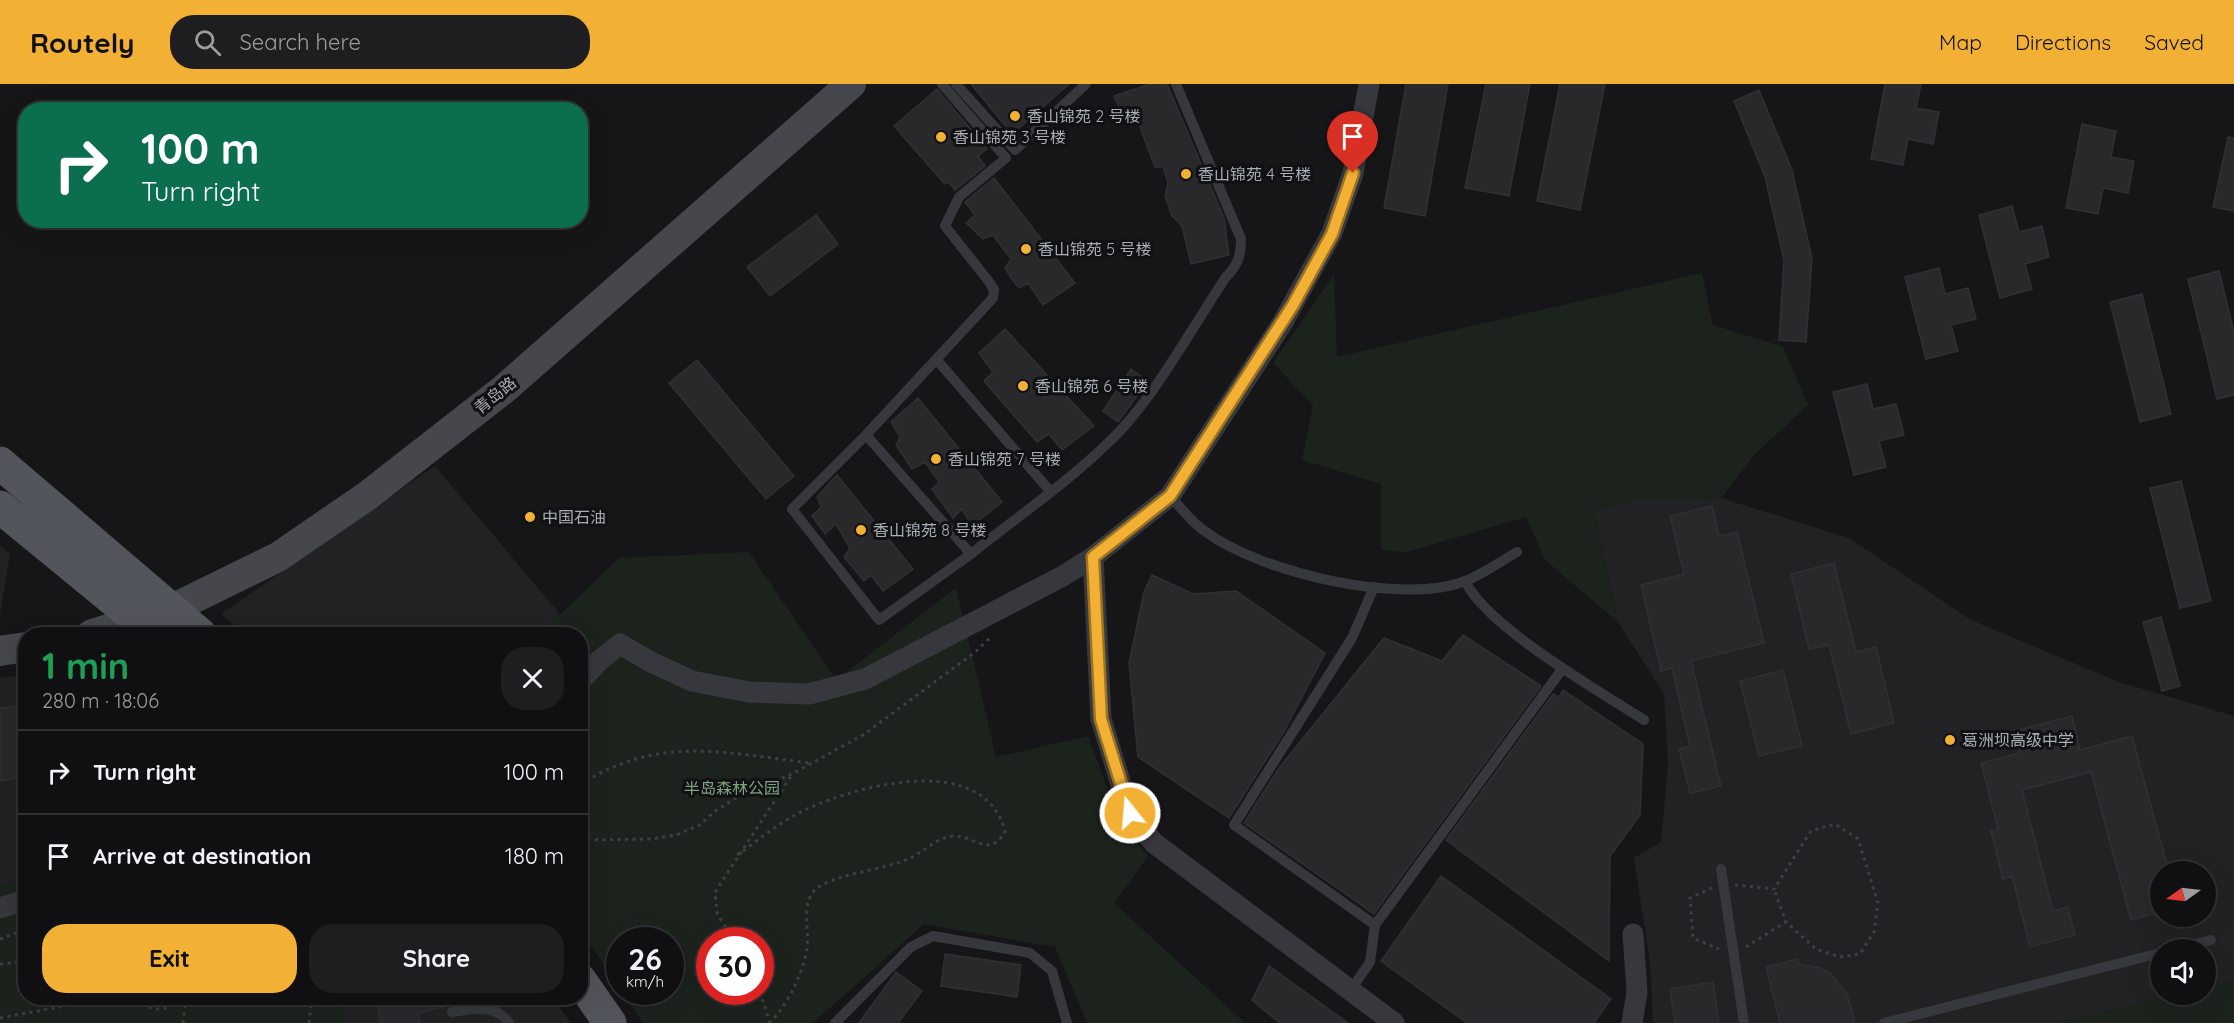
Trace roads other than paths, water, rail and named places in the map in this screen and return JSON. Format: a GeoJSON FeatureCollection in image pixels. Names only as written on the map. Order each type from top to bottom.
{"type":"FeatureCollection","features":[{"type":"Feature","properties":{"kind":"main road"},"geometry":{"type":"LineString","coordinates":[[0,463],[154,622]]}},
{"type":"Feature","properties":{"kind":"main road"},"geometry":{"type":"LineString","coordinates":[[0,507],[154,622],[173,627]]}},
{"type":"Feature","properties":{"kind":"main road"},"geometry":{"type":"LineString","coordinates":[[588,991],[610,1023]]}},
{"type":"Feature","properties":{"kind":"main road"},"geometry":{"type":"LineString","coordinates":[[575,1005],[587,1023]]}},
{"type":"Feature","properties":{"kind":"street","name":"青岛路"},"geometry":{"type":"LineString","coordinates":[[128,627],[154,622],[278,557],[367,496],[504,389],[851,84]]}},
{"type":"Feature","properties":{"kind":"street"},"geometry":{"type":"LineString","coordinates":[[588,674],[620,644],[651,662],[692,681],[749,692],[809,694],[865,679],[1063,576],[1093,557],[1170,496],[1283,322],[1332,234],[1353,173],[1369,84]]}},
{"type":"Feature","properties":{"kind":"street"},"geometry":{"type":"LineString","coordinates":[[1093,557],[1101,719],[1130,813],[1154,843],[1394,1023]]}},
{"type":"Feature","properties":{"kind":"street"},"geometry":{"type":"LineString","coordinates":[[0,651],[18,648]]}},
{"type":"Feature","properties":{"kind":"street"},"geometry":{"type":"LineString","coordinates":[[0,908],[18,902]]}},
{"type":"Feature","properties":{"kind":"street"},"geometry":{"type":"LineString","coordinates":[[1632,1023],[1637,992],[1634,934]]}},
{"type":"Feature","properties":{"kind":"lane"},"geometry":{"type":"LineString","coordinates":[[942,84],[1010,154]]}},
{"type":"Feature","properties":{"kind":"lane"},"geometry":{"type":"LineString","coordinates":[[957,84],[1010,154]]}},
{"type":"Feature","properties":{"kind":"lane"},"geometry":{"type":"LineString","coordinates":[[1086,84],[1010,154],[958,197],[945,226],[994,290],[993,298],[866,435],[792,509],[879,620],[971,554],[1050,491],[1121,429],[1147,396],[1226,277],[1236,266],[1241,253],[1241,239],[1176,84]]}},
{"type":"Feature","properties":{"kind":"lane"},"geometry":{"type":"LineString","coordinates":[[937,360],[1050,491]]}},
{"type":"Feature","properties":{"kind":"lane"},"geometry":{"type":"LineString","coordinates":[[866,435],[971,554]]}},
{"type":"Feature","properties":{"kind":"lane"},"geometry":{"type":"LineString","coordinates":[[1170,496],[1205,532],[1253,556],[1309,576],[1374,587],[1426,590],[1465,581],[1517,552]]}},
{"type":"Feature","properties":{"kind":"lane"},"geometry":{"type":"LineString","coordinates":[[1465,581],[1471,594],[1489,613],[1563,669],[1644,720]]}},
{"type":"Feature","properties":{"kind":"lane"},"geometry":{"type":"LineString","coordinates":[[1374,587],[1352,638],[1234,825],[1375,925]]}},
{"type":"Feature","properties":{"kind":"lane"},"geometry":{"type":"LineString","coordinates":[[1350,991],[1370,962],[1375,925],[1563,669]]}},
{"type":"Feature","properties":{"kind":"lane"},"geometry":{"type":"LineString","coordinates":[[1721,869],[1744,1023]]}},
{"type":"Feature","properties":{"kind":"lane"},"geometry":{"type":"LineString","coordinates":[[835,1023],[911,947],[933,936],[1030,953],[1052,971],[1067,1023]]}},
{"type":"Feature","properties":{"kind":"lane"},"geometry":{"type":"LineString","coordinates":[[1884,1023],[2150,956]]}},
{"type":"Feature","properties":{"kind":"lane"},"geometry":{"type":"LineString","coordinates":[[452,1012],[480,1008],[498,1012],[509,1023]]}},
{"type":"Feature","properties":{"kind":"place","name":"香山锦苑 2 号楼"},"geometry":{"type":"Point","coordinates":[1015,116]}},
{"type":"Feature","properties":{"kind":"place","name":"香山锦苑 3 号楼"},"geometry":{"type":"Point","coordinates":[941,137]}},
{"type":"Feature","properties":{"kind":"place","name":"香山锦苑 4 号楼"},"geometry":{"type":"Point","coordinates":[1186,174]}},
{"type":"Feature","properties":{"kind":"place","name":"香山锦苑 5 号楼"},"geometry":{"type":"Point","coordinates":[1026,249]}},
{"type":"Feature","properties":{"kind":"place","name":"香山锦苑 6 号楼"},"geometry":{"type":"Point","coordinates":[1023,386]}},
{"type":"Feature","properties":{"kind":"place","name":"香山锦苑 7 号楼"},"geometry":{"type":"Point","coordinates":[936,459]}},
{"type":"Feature","properties":{"kind":"place","name":"中国石油"},"geometry":{"type":"Point","coordinates":[530,517]}},
{"type":"Feature","properties":{"kind":"place","name":"香山锦苑 8 号楼"},"geometry":{"type":"Point","coordinates":[861,530]}},
{"type":"Feature","properties":{"kind":"place","name":"葛洲坝高级中学"},"geometry":{"type":"Point","coordinates":[1950,740]}},
{"type":"Feature","properties":{"kind":"park label","name":"半岛森林公园"},"geometry":{"type":"Point","coordinates":[732,788]}}]}
